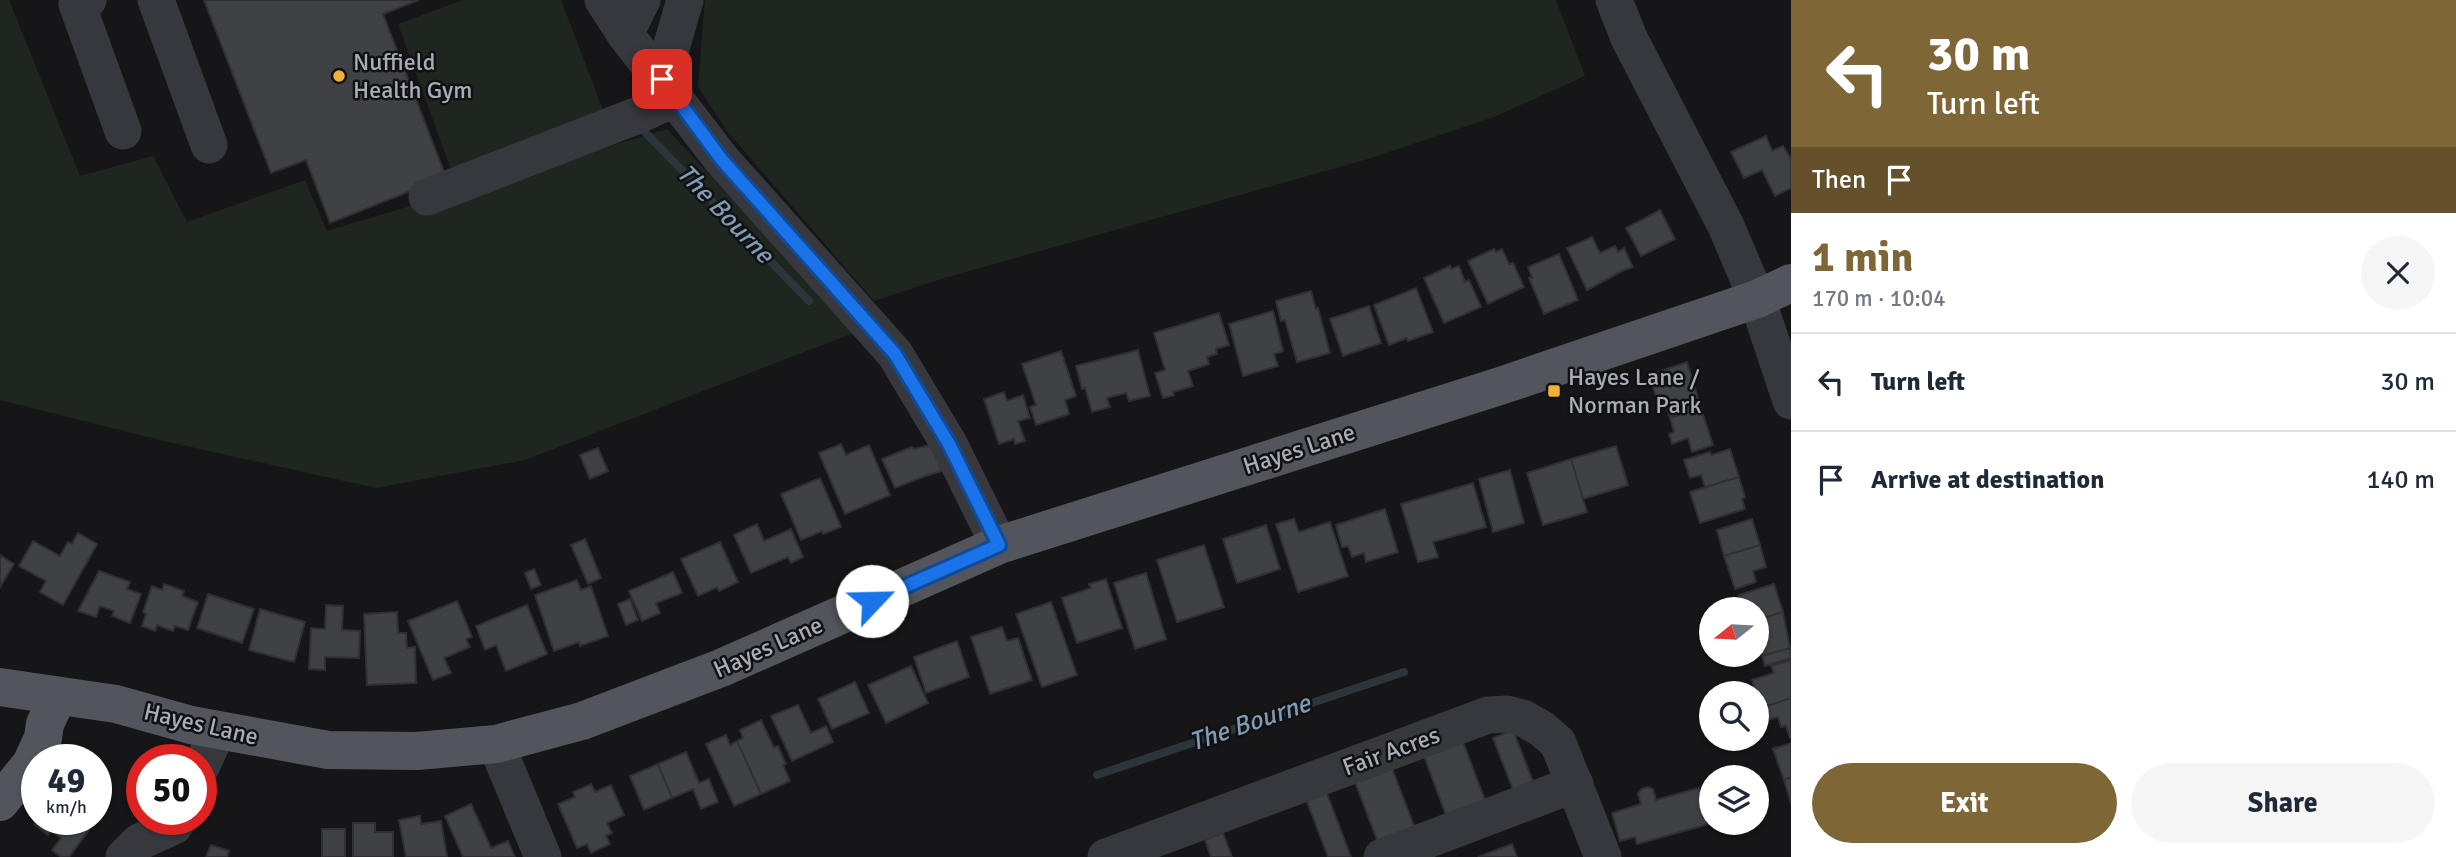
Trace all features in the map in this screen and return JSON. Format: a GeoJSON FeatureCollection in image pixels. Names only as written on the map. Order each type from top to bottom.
{"type":"FeatureCollection","features":[{"type":"Feature","properties":{"kind":"main road","name":"Hayes Lane"},"geometry":{"type":"LineString","coordinates":[[0,687],[116,704],[191,725],[328,750],[417,751],[496,744],[582,721],[720,668],[999,545],[1500,386],[1774,291]]}},
{"type":"Feature","properties":{"kind":"main road"},"geometry":{"type":"LineString","coordinates":[[0,802],[31,764],[43,738],[44,724],[58,696]]}},
{"type":"Feature","properties":{"kind":"street"},"geometry":{"type":"LineString","coordinates":[[156,0],[209,145]]}},
{"type":"Feature","properties":{"kind":"street"},"geometry":{"type":"LineString","coordinates":[[603,0],[625,34],[722,160],[895,354],[949,444],[999,545]]}},
{"type":"Feature","properties":{"kind":"street"},"geometry":{"type":"LineString","coordinates":[[625,34],[642,0]]}},
{"type":"Feature","properties":{"kind":"street"},"geometry":{"type":"LineString","coordinates":[[427,197],[641,114],[669,89],[685,0]]}},
{"type":"Feature","properties":{"kind":"street"},"geometry":{"type":"LineString","coordinates":[[1614,0],[1629,38],[1726,226],[1774,291],[1791,401]]}},
{"type":"Feature","properties":{"kind":"street"},"geometry":{"type":"LineString","coordinates":[[80,1],[123,131]]}},
{"type":"Feature","properties":{"kind":"street","name":"Fair Acres"},"geometry":{"type":"LineString","coordinates":[[1106,857],[1488,716],[1507,713],[1542,729],[1558,743],[1603,857]]}},
{"type":"Feature","properties":{"kind":"street"},"geometry":{"type":"LineString","coordinates":[[212,744],[218,730]]}},
{"type":"Feature","properties":{"kind":"street"},"geometry":{"type":"LineString","coordinates":[[496,744],[543,857]]}},
{"type":"Feature","properties":{"kind":"street"},"geometry":{"type":"LineString","coordinates":[[1382,857],[1575,784]]}},
{"type":"Feature","properties":{"kind":"street"},"geometry":{"type":"LineString","coordinates":[[124,857],[139,842],[172,835]]}},
{"type":"Feature","properties":{"kind":"shaded area"},"geometry":{"type":"Polygon","coordinates":[[[0,0],[9,0],[80,176],[153,156],[187,222],[305,180],[327,231],[667,129],[856,332],[525,460],[376,488],[164,441],[0,400],[0,0]]]}},
{"type":"Feature","properties":{"kind":"shaded area"},"geometry":{"type":"Polygon","coordinates":[[[463,0],[561,0],[606,118],[453,175],[398,24],[463,0]]]}},
{"type":"Feature","properties":{"kind":"shaded area"},"geometry":{"type":"Polygon","coordinates":[[[705,0],[1556,0],[1585,76],[1494,117],[1368,159],[944,278],[874,301],[727,131],[698,87],[705,0]]]}},
{"type":"Feature","properties":{"kind":"building"},"geometry":{"type":"Polygon","coordinates":[[[204,0],[419,0],[383,14],[446,177],[330,223],[306,160],[271,173],[204,0]]]}},
{"type":"Feature","properties":{"kind":"building"},"geometry":{"type":"Polygon","coordinates":[[[1766,136],[1772,151],[1783,146],[1791,159],[1791,188],[1775,196],[1762,170],[1744,178],[1731,152],[1766,136]]]}},
{"type":"Feature","properties":{"kind":"building"},"geometry":{"type":"Polygon","coordinates":[[[1660,210],[1675,239],[1641,256],[1626,228],[1660,210]]]}},
{"type":"Feature","properties":{"kind":"building"},"geometry":{"type":"Polygon","coordinates":[[[1592,237],[1600,253],[1615,246],[1618,252],[1624,248],[1633,267],[1587,290],[1567,248],[1592,237]]]}},
{"type":"Feature","properties":{"kind":"building"},"geometry":{"type":"Polygon","coordinates":[[[1494,249],[1496,252],[1502,249],[1509,264],[1513,263],[1524,287],[1488,304],[1468,261],[1494,249]]]}},
{"type":"Feature","properties":{"kind":"building"},"geometry":{"type":"Polygon","coordinates":[[[1559,254],[1578,300],[1544,314],[1529,278],[1532,278],[1528,267],[1559,254]]]}},
{"type":"Feature","properties":{"kind":"building"},"geometry":{"type":"Polygon","coordinates":[[[1450,266],[1451,269],[1459,266],[1465,282],[1469,280],[1481,307],[1444,323],[1424,278],[1450,266]]]}},
{"type":"Feature","properties":{"kind":"building"},"geometry":{"type":"Polygon","coordinates":[[[1416,288],[1433,332],[1389,345],[1374,305],[1416,288]]]}},
{"type":"Feature","properties":{"kind":"building"},"geometry":{"type":"Polygon","coordinates":[[[1311,291],[1330,353],[1297,362],[1285,320],[1281,321],[1276,301],[1311,291]]]}},
{"type":"Feature","properties":{"kind":"building"},"geometry":{"type":"Polygon","coordinates":[[[1369,306],[1381,343],[1343,356],[1330,319],[1369,306]]]}},
{"type":"Feature","properties":{"kind":"building"},"geometry":{"type":"Polygon","coordinates":[[[1273,311],[1283,351],[1274,354],[1278,366],[1243,376],[1229,324],[1273,311]]]}},
{"type":"Feature","properties":{"kind":"building"},"geometry":{"type":"Polygon","coordinates":[[[1219,313],[1229,345],[1216,349],[1217,354],[1207,357],[1209,364],[1188,371],[1193,386],[1163,398],[1155,373],[1165,370],[1154,333],[1219,313]]]}},
{"type":"Feature","properties":{"kind":"building"},"geometry":{"type":"Polygon","coordinates":[[[1138,350],[1150,396],[1129,401],[1126,393],[1107,398],[1110,407],[1092,412],[1076,366],[1138,350]]]}},
{"type":"Feature","properties":{"kind":"building"},"geometry":{"type":"Polygon","coordinates":[[[1061,351],[1076,396],[1065,400],[1069,414],[1036,425],[1030,407],[1036,405],[1022,364],[1061,351]]]}},
{"type":"Feature","properties":{"kind":"building"},"geometry":{"type":"Polygon","coordinates":[[[1687,362],[1701,408],[1670,418],[1664,401],[1658,403],[1649,375],[1687,362]]]}},
{"type":"Feature","properties":{"kind":"building"},"geometry":{"type":"Polygon","coordinates":[[[1004,392],[1007,401],[1023,395],[1030,418],[1018,421],[1025,441],[1015,444],[1014,439],[999,444],[984,399],[1004,392]]]}},
{"type":"Feature","properties":{"kind":"building"},"geometry":{"type":"Polygon","coordinates":[[[1701,408],[1713,445],[1692,452],[1688,438],[1672,444],[1669,434],[1674,432],[1670,418],[1701,408]]]}},
{"type":"Feature","properties":{"kind":"building"},"geometry":{"type":"Polygon","coordinates":[[[841,444],[846,455],[869,445],[890,495],[845,514],[819,453],[841,444]]]}},
{"type":"Feature","properties":{"kind":"building"},"geometry":{"type":"Polygon","coordinates":[[[931,445],[942,471],[895,488],[882,459],[912,447],[914,449],[931,445]]]}},
{"type":"Feature","properties":{"kind":"building"},"geometry":{"type":"Polygon","coordinates":[[[1616,446],[1628,485],[1583,499],[1571,459],[1616,446]]]}},
{"type":"Feature","properties":{"kind":"building"},"geometry":{"type":"Polygon","coordinates":[[[598,448],[608,471],[590,479],[580,455],[598,448]]]}},
{"type":"Feature","properties":{"kind":"building"},"geometry":{"type":"Polygon","coordinates":[[[1730,449],[1739,477],[1705,487],[1701,475],[1690,478],[1684,460],[1730,449]]]}},
{"type":"Feature","properties":{"kind":"building"},"geometry":{"type":"Polygon","coordinates":[[[1571,459],[1587,512],[1543,525],[1527,473],[1571,459]]]}},
{"type":"Feature","properties":{"kind":"building"},"geometry":{"type":"Polygon","coordinates":[[[1510,470],[1524,523],[1493,532],[1479,479],[1510,470]]]}},
{"type":"Feature","properties":{"kind":"building"},"geometry":{"type":"Polygon","coordinates":[[[1739,477],[1745,497],[1742,499],[1745,509],[1700,523],[1690,492],[1739,477]]]}},
{"type":"Feature","properties":{"kind":"building"},"geometry":{"type":"Polygon","coordinates":[[[820,478],[841,527],[801,540],[781,494],[820,478]]]}},
{"type":"Feature","properties":{"kind":"building"},"geometry":{"type":"Polygon","coordinates":[[[1473,483],[1486,527],[1433,542],[1438,557],[1418,562],[1401,504],[1473,483]]]}},
{"type":"Feature","properties":{"kind":"building"},"geometry":{"type":"Polygon","coordinates":[[[1385,509],[1398,552],[1366,562],[1364,553],[1352,557],[1348,546],[1342,547],[1336,525],[1385,509]]]}},
{"type":"Feature","properties":{"kind":"building"},"geometry":{"type":"Polygon","coordinates":[[[1294,519],[1299,532],[1330,522],[1348,576],[1298,592],[1276,524],[1294,519]]]}},
{"type":"Feature","properties":{"kind":"building"},"geometry":{"type":"Polygon","coordinates":[[[1752,519],[1760,545],[1724,556],[1717,530],[1752,519]]]}},
{"type":"Feature","properties":{"kind":"building"},"geometry":{"type":"Polygon","coordinates":[[[757,524],[764,541],[791,529],[803,557],[791,563],[788,557],[751,573],[734,535],[757,524]]]}},
{"type":"Feature","properties":{"kind":"building"},"geometry":{"type":"Polygon","coordinates":[[[1266,525],[1280,569],[1237,583],[1223,539],[1266,525]]]}},
{"type":"Feature","properties":{"kind":"building"},"geometry":{"type":"Polygon","coordinates":[[[78,533],[97,544],[63,605],[40,592],[46,581],[19,566],[33,541],[60,556],[68,542],[72,544],[78,533]]]}},
{"type":"Feature","properties":{"kind":"building"},"geometry":{"type":"Polygon","coordinates":[[[585,539],[601,578],[588,584],[571,545],[585,539]]]}},
{"type":"Feature","properties":{"kind":"building"},"geometry":{"type":"Polygon","coordinates":[[[720,542],[738,582],[719,591],[717,587],[698,596],[681,559],[720,542]]]}},
{"type":"Feature","properties":{"kind":"building"},"geometry":{"type":"Polygon","coordinates":[[[1204,545],[1224,607],[1177,622],[1157,560],[1204,545]]]}},
{"type":"Feature","properties":{"kind":"building"},"geometry":{"type":"Polygon","coordinates":[[[1760,545],[1766,567],[1753,571],[1756,582],[1735,589],[1724,556],[1760,545]]]}},
{"type":"Feature","properties":{"kind":"building"},"geometry":{"type":"Polygon","coordinates":[[[0,555],[14,564],[0,587],[0,555]]]}},
{"type":"Feature","properties":{"kind":"building"},"geometry":{"type":"Polygon","coordinates":[[[534,569],[541,585],[531,589],[525,573],[534,569]]]}},
{"type":"Feature","properties":{"kind":"building"},"geometry":{"type":"Polygon","coordinates":[[[99,571],[130,582],[127,589],[141,594],[130,623],[112,616],[114,611],[100,606],[96,617],[78,611],[99,571]]]}},
{"type":"Feature","properties":{"kind":"building"},"geometry":{"type":"Polygon","coordinates":[[[673,572],[682,593],[656,603],[660,613],[642,621],[629,591],[673,572]]]}},
{"type":"Feature","properties":{"kind":"building"},"geometry":{"type":"Polygon","coordinates":[[[1146,573],[1166,639],[1135,649],[1114,583],[1146,573]]]}},
{"type":"Feature","properties":{"kind":"building"},"geometry":{"type":"Polygon","coordinates":[[[1106,579],[1122,628],[1077,643],[1062,598],[1091,588],[1089,584],[1106,579]]]}},
{"type":"Feature","properties":{"kind":"building"},"geometry":{"type":"Polygon","coordinates":[[[577,580],[581,590],[591,586],[608,636],[580,646],[579,642],[554,651],[535,595],[577,580]]]}},
{"type":"Feature","properties":{"kind":"building"},"geometry":{"type":"Polygon","coordinates":[[[164,584],[184,591],[182,596],[198,602],[188,630],[175,626],[173,631],[157,625],[155,631],[142,626],[146,614],[143,612],[152,586],[162,590],[164,584]]]}},
{"type":"Feature","properties":{"kind":"building"},"geometry":{"type":"Polygon","coordinates":[[[1774,584],[1783,612],[1769,616],[1769,597],[1739,595],[1774,584]]]}},
{"type":"Feature","properties":{"kind":"building"},"geometry":{"type":"Polygon","coordinates":[[[208,594],[254,609],[242,643],[197,628],[208,594]]]}},
{"type":"Feature","properties":{"kind":"building"},"geometry":{"type":"Polygon","coordinates":[[[630,599],[638,620],[626,625],[618,604],[630,599]]]}},
{"type":"Feature","properties":{"kind":"building"},"geometry":{"type":"Polygon","coordinates":[[[457,601],[472,637],[466,639],[470,647],[444,658],[451,673],[433,680],[408,621],[457,601]]]}},
{"type":"Feature","properties":{"kind":"building"},"geometry":{"type":"Polygon","coordinates":[[[1051,602],[1077,675],[1042,687],[1016,614],[1051,602]]]}},
{"type":"Feature","properties":{"kind":"building"},"geometry":{"type":"Polygon","coordinates":[[[326,605],[343,606],[342,630],[360,631],[359,658],[325,657],[325,670],[309,669],[311,628],[325,629],[326,605]]]}},
{"type":"Feature","properties":{"kind":"building"},"geometry":{"type":"Polygon","coordinates":[[[527,605],[547,654],[506,671],[496,645],[485,650],[476,626],[527,605]]]}},
{"type":"Feature","properties":{"kind":"building"},"geometry":{"type":"Polygon","coordinates":[[[260,609],[305,622],[294,662],[249,650],[260,609]]]}},
{"type":"Feature","properties":{"kind":"building"},"geometry":{"type":"Polygon","coordinates":[[[397,612],[398,633],[406,633],[407,648],[415,647],[416,683],[367,685],[364,614],[397,612]]]}},
{"type":"Feature","properties":{"kind":"building"},"geometry":{"type":"Polygon","coordinates":[[[1783,612],[1790,648],[1769,654],[1769,616],[1783,612]]]}},
{"type":"Feature","properties":{"kind":"building"},"geometry":{"type":"Polygon","coordinates":[[[1002,627],[1007,641],[1018,638],[1032,680],[990,694],[971,637],[1002,627]]]}},
{"type":"Feature","properties":{"kind":"building"},"geometry":{"type":"Polygon","coordinates":[[[957,641],[969,677],[926,693],[914,657],[957,641]]]}},
{"type":"Feature","properties":{"kind":"building"},"geometry":{"type":"Polygon","coordinates":[[[1790,648],[1791,658],[1769,665],[1769,654],[1790,648]]]}},
{"type":"Feature","properties":{"kind":"building"},"geometry":{"type":"Polygon","coordinates":[[[1791,660],[1791,698],[1769,705],[1769,681],[1752,680],[1774,673],[1771,666],[1791,660]]]}},
{"type":"Feature","properties":{"kind":"building"},"geometry":{"type":"Polygon","coordinates":[[[911,666],[928,703],[886,723],[868,685],[911,666]]]}},
{"type":"Feature","properties":{"kind":"building"},"geometry":{"type":"Polygon","coordinates":[[[855,682],[869,713],[832,729],[818,699],[855,682]]]}},
{"type":"Feature","properties":{"kind":"building"},"geometry":{"type":"Polygon","coordinates":[[[1791,698],[1791,738],[1786,726],[1781,727],[1778,717],[1769,720],[1769,705],[1791,698]]]}},
{"type":"Feature","properties":{"kind":"building"},"geometry":{"type":"Polygon","coordinates":[[[798,705],[811,733],[826,726],[833,742],[792,761],[771,716],[798,705]]]}},
{"type":"Feature","properties":{"kind":"building"},"geometry":{"type":"Polygon","coordinates":[[[761,720],[774,748],[778,746],[790,781],[761,794],[737,741],[743,738],[740,730],[761,720]]]}},
{"type":"Feature","properties":{"kind":"building"},"geometry":{"type":"Polygon","coordinates":[[[1513,730],[1537,792],[1517,800],[1493,738],[1513,730]]]}},
{"type":"Feature","properties":{"kind":"building"},"geometry":{"type":"Polygon","coordinates":[[[726,735],[730,745],[737,741],[761,794],[734,806],[706,744],[726,735]]]}},
{"type":"Feature","properties":{"kind":"building"},"geometry":{"type":"Polygon","coordinates":[[[1463,742],[1488,808],[1449,823],[1424,756],[1463,742]]]}},
{"type":"Feature","properties":{"kind":"building"},"geometry":{"type":"Polygon","coordinates":[[[1791,743],[1791,777],[1784,780],[1773,749],[1791,743]]]}},
{"type":"Feature","properties":{"kind":"building"},"geometry":{"type":"Polygon","coordinates":[[[686,752],[699,783],[709,779],[718,802],[701,809],[693,789],[672,798],[658,764],[686,752]]]}},
{"type":"Feature","properties":{"kind":"building"},"geometry":{"type":"Polygon","coordinates":[[[658,764],[672,798],[644,810],[630,776],[658,764]]]}},
{"type":"Feature","properties":{"kind":"building"},"geometry":{"type":"Polygon","coordinates":[[[1392,768],[1417,834],[1380,848],[1355,782],[1392,768]]]}},
{"type":"Feature","properties":{"kind":"building"},"geometry":{"type":"Polygon","coordinates":[[[1791,777],[1791,803],[1784,780],[1791,777]]]}},
{"type":"Feature","properties":{"kind":"building"},"geometry":{"type":"Polygon","coordinates":[[[591,784],[595,792],[611,785],[624,815],[607,823],[612,833],[606,836],[610,844],[591,853],[587,844],[577,848],[558,804],[575,797],[573,792],[591,784]]]}},
{"type":"Feature","properties":{"kind":"building"},"geometry":{"type":"Polygon","coordinates":[[[1699,788],[1699,827],[1637,844],[1635,837],[1620,841],[1612,813],[1641,804],[1638,794],[1641,789],[1653,789],[1656,800],[1699,788]]]}},
{"type":"Feature","properties":{"kind":"building"},"geometry":{"type":"Polygon","coordinates":[[[1326,791],[1351,857],[1328,857],[1306,799],[1326,791]]]}},
{"type":"Feature","properties":{"kind":"building"},"geometry":{"type":"Polygon","coordinates":[[[471,804],[491,848],[508,841],[515,857],[463,857],[445,816],[471,804]]]}},
{"type":"Feature","properties":{"kind":"building"},"geometry":{"type":"Polygon","coordinates":[[[420,816],[421,824],[441,821],[447,857],[406,857],[399,820],[420,816]]]}},
{"type":"Feature","properties":{"kind":"building"},"geometry":{"type":"Polygon","coordinates":[[[353,823],[375,823],[375,832],[393,832],[393,857],[353,857],[353,823]]]}},
{"type":"Feature","properties":{"kind":"building"},"geometry":{"type":"Polygon","coordinates":[[[322,829],[345,829],[345,857],[322,857],[322,829]]]}},
{"type":"Feature","properties":{"kind":"building"},"geometry":{"type":"Polygon","coordinates":[[[1223,833],[1232,857],[1211,857],[1205,840],[1223,833]]]}},
{"type":"Feature","properties":{"kind":"building"},"geometry":{"type":"Polygon","coordinates":[[[57,835],[85,835],[69,857],[61,857],[52,850],[61,838],[57,835]]]}},
{"type":"Feature","properties":{"kind":"building"},"geometry":{"type":"Polygon","coordinates":[[[1512,844],[1517,857],[1478,857],[1512,844]]]}},
{"type":"Feature","properties":{"kind":"building"},"geometry":{"type":"Polygon","coordinates":[[[211,845],[229,851],[227,857],[206,857],[211,845]]]}},
{"type":"Feature","properties":{"kind":"waterway","name":"The Bourne"},"geometry":{"type":"LineString","coordinates":[[640,127],[809,301]]}},
{"type":"Feature","properties":{"kind":"waterway","name":"The Bourne"},"geometry":{"type":"LineString","coordinates":[[1097,775],[1404,672]]}},
{"type":"Feature","properties":{"kind":"place","name":"Nuffield Health Gym"},"geometry":{"type":"Point","coordinates":[339,76]}},
{"type":"Feature","properties":{"kind":"place","name":"Hayes Lane / Norman Park"},"geometry":{"type":"Point","coordinates":[1554,391]}},
{"type":"Feature","properties":{"kind":"route"},"geometry":{"type":"LineString","coordinates":[[662,79],[722,160],[895,354],[949,444],[999,545],[872,601]]}}]}
